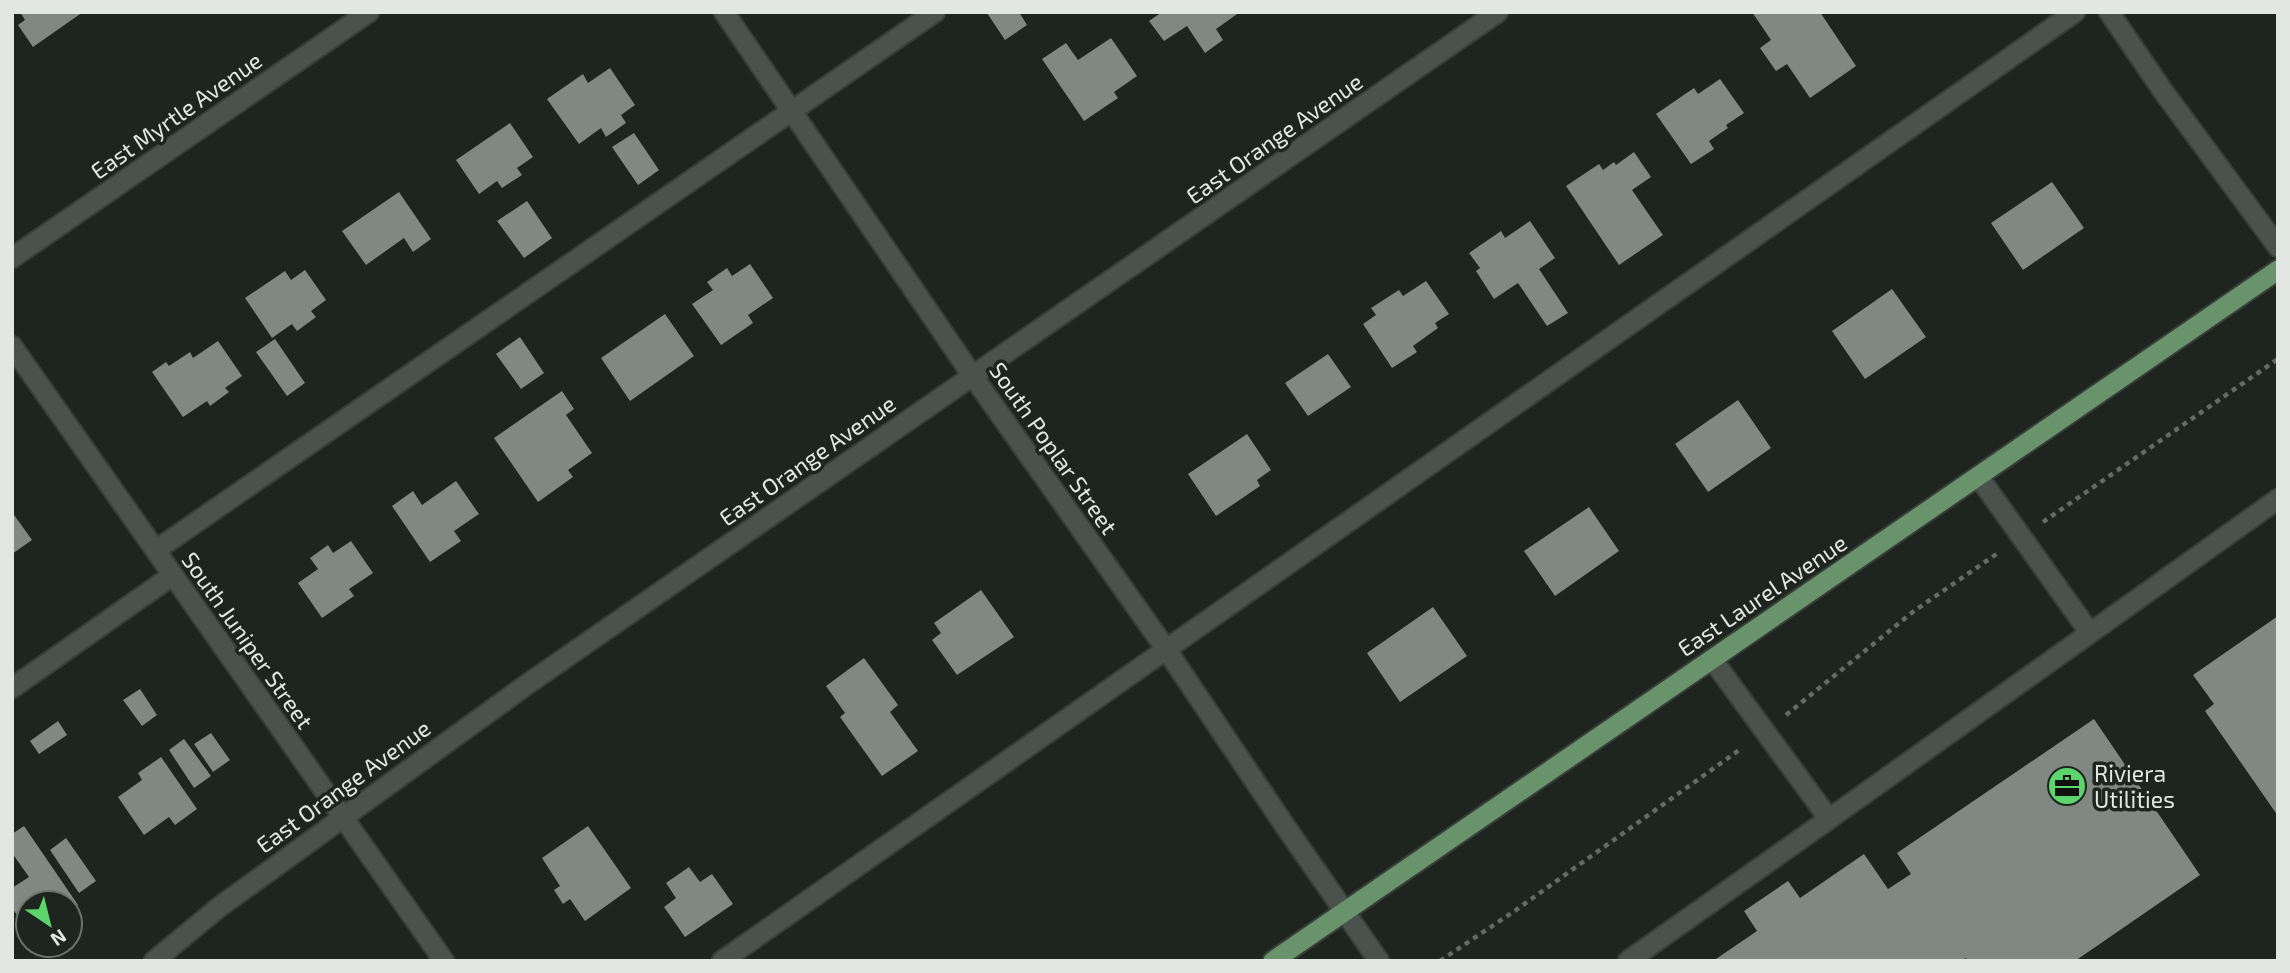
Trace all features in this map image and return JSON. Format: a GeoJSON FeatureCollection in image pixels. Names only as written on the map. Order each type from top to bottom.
{"type":"FeatureCollection","features":[{"type":"Feature","properties":{"kind":"main road","name":"East Laurel Avenue"},"geometry":{"type":"LineString","coordinates":[[1273,961],[2278,270]]}},
{"type":"Feature","properties":{"kind":"street","name":"East Myrtle Avenue"},"geometry":{"type":"LineString","coordinates":[[12,258],[369,12]]}},
{"type":"Feature","properties":{"kind":"street","name":"South Poplar Street"},"geometry":{"type":"LineString","coordinates":[[724,12],[1379,961]]}},
{"type":"Feature","properties":{"kind":"street"},"geometry":{"type":"LineString","coordinates":[[156,551],[935,12]]}},
{"type":"Feature","properties":{"kind":"street","name":"East Orange Avenue"},"geometry":{"type":"LineString","coordinates":[[154,961],[218,908],[529,682],[1498,12]]}},
{"type":"Feature","properties":{"kind":"street"},"geometry":{"type":"LineString","coordinates":[[722,961],[2075,12]]}},
{"type":"Feature","properties":{"kind":"street"},"geometry":{"type":"LineString","coordinates":[[2109,12],[2162,91],[2278,247]]}},
{"type":"Feature","properties":{"kind":"street","name":"South Juniper Street"},"geometry":{"type":"LineString","coordinates":[[12,346],[444,961]]}},
{"type":"Feature","properties":{"kind":"street"},"geometry":{"type":"LineString","coordinates":[[1978,476],[2090,633]]}},
{"type":"Feature","properties":{"kind":"street"},"geometry":{"type":"LineString","coordinates":[[1628,961],[2278,499]]}},
{"type":"Feature","properties":{"kind":"street"},"geometry":{"type":"LineString","coordinates":[[12,688],[173,575]]}},
{"type":"Feature","properties":{"kind":"street"},"geometry":{"type":"LineString","coordinates":[[1712,659],[1829,819]]}},
{"type":"Feature","properties":{"kind":"path"},"geometry":{"type":"LineString","coordinates":[[1440,961],[1765,732],[1914,611],[2278,359]]}},
{"type":"Feature","properties":{"kind":"building"},"geometry":{"type":"Polygon","coordinates":[[[20,12],[83,12],[33,47],[18,25],[25,20],[20,12]]]}},
{"type":"Feature","properties":{"kind":"building"},"geometry":{"type":"Polygon","coordinates":[[[1019,12],[1027,25],[1005,40],[987,13],[1019,12]]]}},
{"type":"Feature","properties":{"kind":"building"},"geometry":{"type":"Polygon","coordinates":[[[1162,12],[1240,12],[1216,29],[1223,40],[1205,53],[1187,26],[1164,41],[1149,21],[1162,12]]]}},
{"type":"Feature","properties":{"kind":"building"},"geometry":{"type":"Polygon","coordinates":[[[1752,12],[1820,12],[1856,66],[1810,98],[1787,64],[1776,71],[1760,48],[1771,40],[1752,12]]]}},
{"type":"Feature","properties":{"kind":"building"},"geometry":{"type":"Polygon","coordinates":[[[1111,38],[1137,76],[1114,92],[1118,98],[1084,121],[1042,59],[1066,43],[1078,60],[1111,38]]]}},
{"type":"Feature","properties":{"kind":"building"},"geometry":{"type":"Polygon","coordinates":[[[610,68],[635,105],[621,115],[626,123],[606,137],[601,128],[579,144],[547,99],[583,74],[588,83],[610,68]]]}},
{"type":"Feature","properties":{"kind":"building"},"geometry":{"type":"Polygon","coordinates":[[[1720,79],[1744,113],[1709,141],[1714,149],[1691,164],[1656,114],[1694,88],[1698,94],[1720,79]]]}},
{"type":"Feature","properties":{"kind":"building"},"geometry":{"type":"Polygon","coordinates":[[[510,123],[533,157],[517,168],[522,175],[502,188],[497,181],[479,194],[456,160],[510,123]]]}},
{"type":"Feature","properties":{"kind":"building"},"geometry":{"type":"Polygon","coordinates":[[[634,133],[659,170],[638,185],[612,147],[634,133]]]}},
{"type":"Feature","properties":{"kind":"building"},"geometry":{"type":"Polygon","coordinates":[[[1634,152],[1651,177],[1632,190],[1663,235],[1619,265],[1566,186],[1599,164],[1603,170],[1614,162],[1616,165],[1634,152]]]}},
{"type":"Feature","properties":{"kind":"building"},"geometry":{"type":"Polygon","coordinates":[[[2052,182],[2084,228],[2023,270],[1991,223],[2052,182]]]}},
{"type":"Feature","properties":{"kind":"building"},"geometry":{"type":"Polygon","coordinates":[[[399,192],[431,239],[413,252],[404,238],[366,265],[342,231],[399,192]]]}},
{"type":"Feature","properties":{"kind":"building"},"geometry":{"type":"Polygon","coordinates":[[[527,201],[552,238],[524,258],[497,221],[527,201]]]}},
{"type":"Feature","properties":{"kind":"building"},"geometry":{"type":"Polygon","coordinates":[[[1530,221],[1555,258],[1539,269],[1568,313],[1547,326],[1518,283],[1494,299],[1476,271],[1480,268],[1469,253],[1501,231],[1505,238],[1530,221]]]}},
{"type":"Feature","properties":{"kind":"building"},"geometry":{"type":"Polygon","coordinates":[[[750,264],[773,298],[748,315],[753,323],[721,345],[692,304],[713,290],[707,282],[727,268],[732,276],[750,264]]]}},
{"type":"Feature","properties":{"kind":"building"},"geometry":{"type":"Polygon","coordinates":[[[305,270],[326,300],[311,311],[316,317],[297,331],[292,324],[272,338],[245,298],[285,271],[291,280],[305,270]]]}},
{"type":"Feature","properties":{"kind":"building"},"geometry":{"type":"Polygon","coordinates":[[[1426,281],[1449,314],[1435,323],[1438,328],[1413,346],[1417,352],[1392,368],[1363,324],[1376,315],[1371,308],[1399,290],[1403,296],[1426,281]]]}},
{"type":"Feature","properties":{"kind":"building"},"geometry":{"type":"Polygon","coordinates":[[[1892,289],[1926,337],[1865,379],[1832,331],[1892,289]]]}},
{"type":"Feature","properties":{"kind":"building"},"geometry":{"type":"Polygon","coordinates":[[[665,314],[694,356],[630,401],[601,358],[665,314]]]}},
{"type":"Feature","properties":{"kind":"building"},"geometry":{"type":"Polygon","coordinates":[[[520,337],[544,373],[521,389],[496,354],[520,337]]]}},
{"type":"Feature","properties":{"kind":"building"},"geometry":{"type":"Polygon","coordinates":[[[275,339],[305,383],[287,396],[256,352],[275,339]]]}},
{"type":"Feature","properties":{"kind":"building"},"geometry":{"type":"Polygon","coordinates":[[[218,341],[242,376],[225,388],[229,392],[210,406],[207,401],[183,417],[152,372],[166,362],[169,366],[190,352],[193,358],[218,341]]]}},
{"type":"Feature","properties":{"kind":"building"},"geometry":{"type":"Polygon","coordinates":[[[1328,354],[1351,387],[1308,416],[1285,383],[1328,354]]]}},
{"type":"Feature","properties":{"kind":"building"},"geometry":{"type":"Polygon","coordinates":[[[562,391],[574,409],[566,415],[592,453],[568,470],[573,477],[538,502],[494,438],[562,391]]]}},
{"type":"Feature","properties":{"kind":"building"},"geometry":{"type":"Polygon","coordinates":[[[1738,400],[1771,448],[1708,492],[1675,444],[1738,400]]]}},
{"type":"Feature","properties":{"kind":"building"},"geometry":{"type":"Polygon","coordinates":[[[1247,434],[1271,470],[1257,480],[1260,486],[1216,516],[1188,474],[1247,434]]]}},
{"type":"Feature","properties":{"kind":"building"},"geometry":{"type":"Polygon","coordinates":[[[456,481],[479,514],[454,531],[461,541],[430,562],[392,506],[413,491],[422,505],[456,481]]]}},
{"type":"Feature","properties":{"kind":"building"},"geometry":{"type":"Polygon","coordinates":[[[1589,507],[1619,551],[1555,596],[1524,551],[1589,507]]]}},
{"type":"Feature","properties":{"kind":"building"},"geometry":{"type":"Polygon","coordinates":[[[12,512],[32,540],[12,554],[12,512]]]}},
{"type":"Feature","properties":{"kind":"building"},"geometry":{"type":"Polygon","coordinates":[[[351,541],[373,573],[349,589],[354,596],[322,618],[298,583],[318,569],[310,558],[328,545],[333,553],[351,541]]]}},
{"type":"Feature","properties":{"kind":"building"},"geometry":{"type":"Polygon","coordinates":[[[981,590],[1014,637],[957,675],[932,640],[941,633],[934,623],[981,590]]]}},
{"type":"Feature","properties":{"kind":"building"},"geometry":{"type":"Polygon","coordinates":[[[1433,607],[1467,656],[1400,702],[1367,653],[1433,607]]]}},
{"type":"Feature","properties":{"kind":"building"},"geometry":{"type":"Polygon","coordinates":[[[2278,616],[2278,816],[2205,711],[2214,704],[2193,675],[2278,616]]]}},
{"type":"Feature","properties":{"kind":"building"},"geometry":{"type":"Polygon","coordinates":[[[864,658],[898,705],[890,712],[918,751],[882,776],[840,717],[845,713],[826,686],[864,658]]]}},
{"type":"Feature","properties":{"kind":"building"},"geometry":{"type":"Polygon","coordinates":[[[140,689],[157,715],[142,726],[123,700],[140,689]]]}},
{"type":"Feature","properties":{"kind":"building","name":"Riviera Utilities"},"geometry":{"type":"Polygon","coordinates":[[[2094,719],[2200,875],[2075,961],[1968,961],[1966,958],[1961,961],[1713,961],[1757,931],[1744,911],[1788,881],[1800,898],[1864,854],[1888,889],[1911,874],[1897,853],[2094,719]]]}},
{"type":"Feature","properties":{"kind":"building"},"geometry":{"type":"Polygon","coordinates":[[[58,721],[67,735],[39,754],[30,741],[58,721]]]}},
{"type":"Feature","properties":{"kind":"building"},"geometry":{"type":"Polygon","coordinates":[[[211,733],[230,760],[213,772],[194,744],[211,733]]]}},
{"type":"Feature","properties":{"kind":"building"},"geometry":{"type":"Polygon","coordinates":[[[184,739],[211,776],[194,788],[169,750],[184,739]]]}},
{"type":"Feature","properties":{"kind":"building"},"geometry":{"type":"Polygon","coordinates":[[[161,757],[197,809],[175,825],[169,817],[144,835],[118,797],[142,780],[138,773],[161,757]]]}},
{"type":"Feature","properties":{"kind":"building"},"geometry":{"type":"Polygon","coordinates":[[[24,826],[67,889],[14,889],[14,911],[12,888],[29,877],[12,853],[12,834],[24,826]]]}},
{"type":"Feature","properties":{"kind":"building"},"geometry":{"type":"Polygon","coordinates":[[[588,826],[631,888],[585,921],[570,899],[563,904],[554,890],[560,886],[542,858],[588,826]]]}},
{"type":"Feature","properties":{"kind":"building"},"geometry":{"type":"Polygon","coordinates":[[[66,838],[96,881],[84,889],[76,889],[50,850],[66,838]]]}},
{"type":"Feature","properties":{"kind":"building"},"geometry":{"type":"Polygon","coordinates":[[[689,867],[700,882],[712,874],[733,904],[685,937],[664,907],[676,898],[666,883],[689,867]]]}},
{"type":"Feature","properties":{"kind":"place","name":"Riviera Utilities"},"geometry":{"type":"Point","coordinates":[2067,786]}}]}
